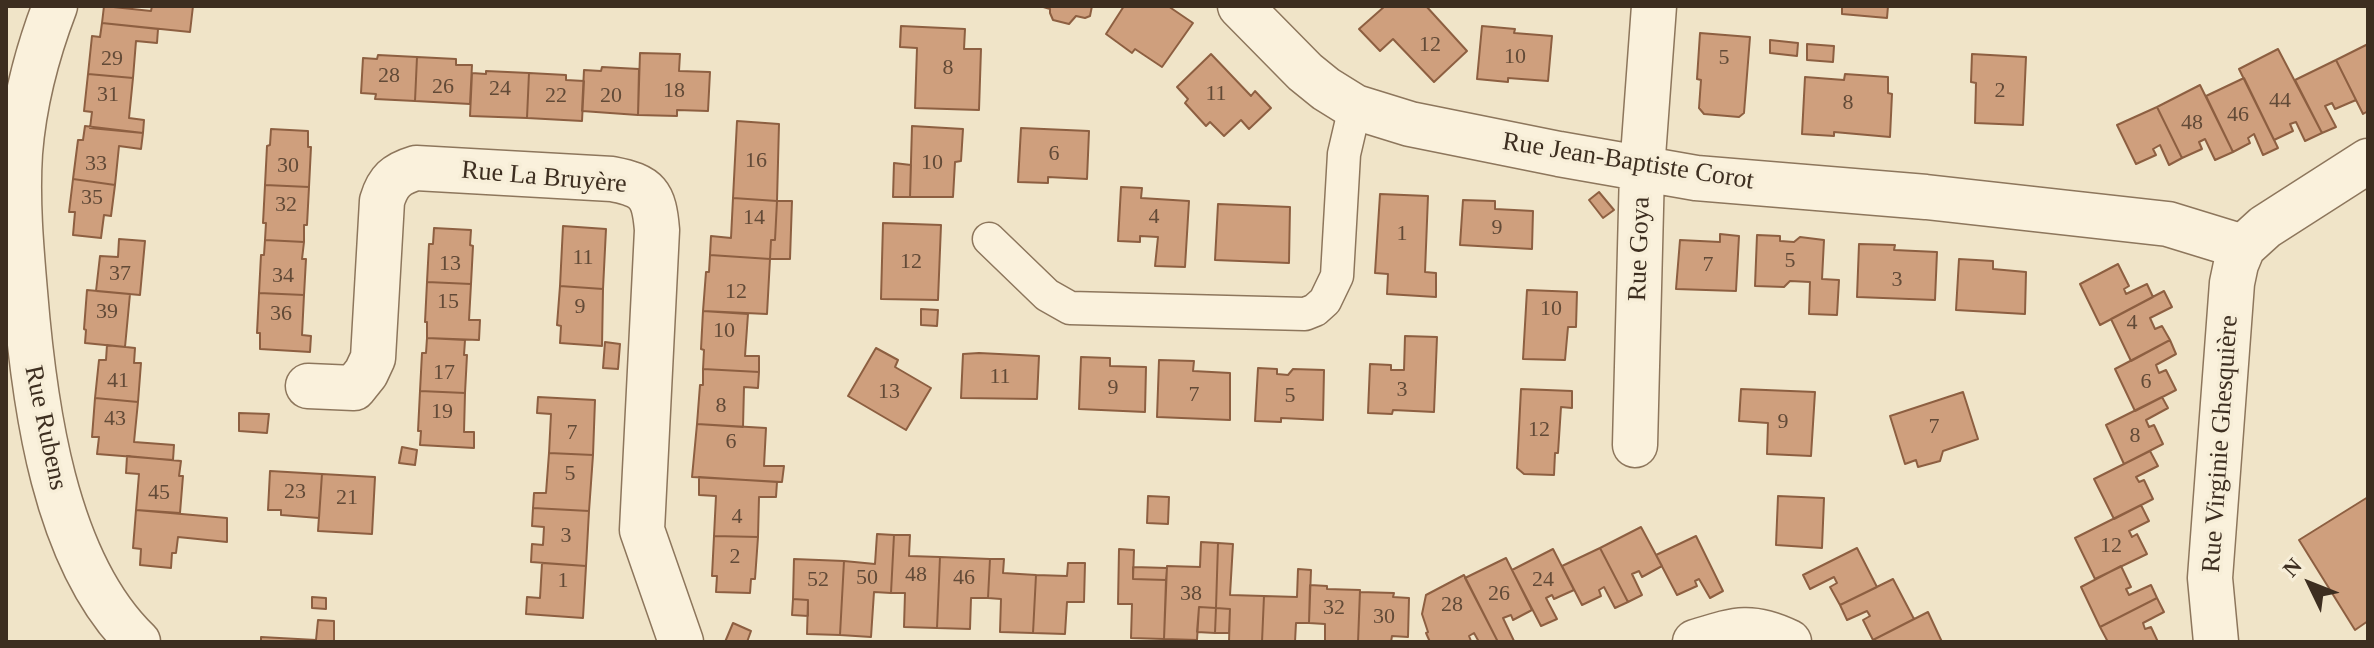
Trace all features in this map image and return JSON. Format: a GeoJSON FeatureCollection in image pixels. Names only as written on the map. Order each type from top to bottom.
{"type":"FeatureCollection","features":[{"type":"Feature","properties":{"kind":"street","name":"Rue Rubens"},"geometry":{"type":"LineString","coordinates":[[55,6],[35,67],[21,150],[21,253],[29,345],[45,448],[65,515],[98,591],[113,615],[138,642]]}},
{"type":"Feature","properties":{"kind":"street","name":"Rue Jean-Baptiste Corot"},"geometry":{"type":"LineString","coordinates":[[1240,6],[1326,89],[1374,115],[1410,124],[1696,178],[1926,197],[2168,224],[2243,247]]}},
{"type":"Feature","properties":{"kind":"street","name":"Rue Goya"},"geometry":{"type":"LineString","coordinates":[[1635,445],[1642,170],[1654,6]]}},
{"type":"Feature","properties":{"kind":"street"},"geometry":{"type":"LineString","coordinates":[[989,239],[1047,295],[1070,308],[1305,314],[1325,301],[1337,276],[1344,154],[1355,107]]}},
{"type":"Feature","properties":{"kind":"street"},"geometry":{"type":"LineString","coordinates":[[2243,247],[2265,227],[2368,161]]}},
{"type":"Feature","properties":{"kind":"street","name":"Rue La Bruyère"},"geometry":{"type":"LineString","coordinates":[[308,386],[354,388],[373,358],[382,201],[387,184],[399,173],[416,168],[612,179],[645,190],[655,206],[657,230],[642,530],[681,642]]}},
{"type":"Feature","properties":{"kind":"street","name":"Rue Virginie Ghesquière"},"geometry":{"type":"LineString","coordinates":[[2216,642],[2210,578],[2232,283],[2243,247]]}},
{"type":"Feature","properties":{"kind":"street"},"geometry":{"type":"LineString","coordinates":[[1695,642],[1738,630],[1772,634],[1789,642]]}},
{"type":"Feature","properties":{"kind":"building"},"geometry":{"type":"Polygon","coordinates":[[[104,6],[151,11],[152,6],[193,6],[190,32],[102,23],[104,6]]]}},
{"type":"Feature","properties":{"kind":"building"},"geometry":{"type":"Polygon","coordinates":[[[1040,6],[1092,6],[1090,16],[1076,16],[1069,24],[1053,20],[1050,9],[1040,6]]]}},
{"type":"Feature","properties":{"kind":"building"},"geometry":{"type":"Polygon","coordinates":[[[1124,6],[1168,6],[1193,23],[1162,67],[1135,49],[1132,53],[1106,34],[1124,6]]]}},
{"type":"Feature","properties":{"kind":"building"},"geometry":{"type":"Polygon","coordinates":[[[1385,6],[1426,6],[1467,51],[1434,82],[1393,39],[1380,51],[1359,29],[1385,6]]]}},
{"type":"Feature","properties":{"kind":"building"},"geometry":{"type":"Polygon","coordinates":[[[1842,6],[1888,6],[1887,18],[1842,14],[1842,6]]]}},
{"type":"Feature","properties":{"kind":"building"},"geometry":{"type":"Polygon","coordinates":[[[102,23],[158,29],[157,43],[136,41],[133,78],[88,74],[92,36],[100,37],[102,23]]]}},
{"type":"Feature","properties":{"kind":"building"},"geometry":{"type":"Polygon","coordinates":[[[901,26],[965,29],[964,49],[981,49],[979,110],[915,108],[917,48],[900,47],[901,26]]]}},
{"type":"Feature","properties":{"kind":"building"},"geometry":{"type":"Polygon","coordinates":[[[1482,26],[1515,29],[1514,33],[1552,36],[1548,81],[1477,79],[1482,26]]]}},
{"type":"Feature","properties":{"kind":"building"},"geometry":{"type":"Polygon","coordinates":[[[1700,33],[1750,37],[1744,113],[1739,117],[1704,114],[1699,108],[1700,33]]]}},
{"type":"Feature","properties":{"kind":"building"},"geometry":{"type":"Polygon","coordinates":[[[1770,40],[1798,43],[1797,56],[1770,53],[1770,40]]]}},
{"type":"Feature","properties":{"kind":"building"},"geometry":{"type":"Polygon","coordinates":[[[1807,44],[1834,46],[1833,62],[1807,60],[1807,44]]]}},
{"type":"Feature","properties":{"kind":"building"},"geometry":{"type":"Polygon","coordinates":[[[2368,44],[2368,111],[2363,114],[2336,60],[2368,44]]]}},
{"type":"Feature","properties":{"kind":"building"},"geometry":{"type":"Polygon","coordinates":[[[2278,49],[2322,133],[2305,141],[2296,122],[2290,124],[2293,131],[2274,140],[2239,69],[2278,49]]]}},
{"type":"Feature","properties":{"kind":"building"},"geometry":{"type":"Polygon","coordinates":[[[640,53],[680,54],[679,71],[710,72],[708,111],[677,110],[677,116],[638,115],[640,53]]]}},
{"type":"Feature","properties":{"kind":"building"},"geometry":{"type":"Polygon","coordinates":[[[1211,54],[1251,96],[1255,91],[1271,108],[1249,129],[1241,120],[1224,136],[1210,122],[1206,126],[1185,103],[1188,99],[1177,87],[1211,54]]]}},
{"type":"Feature","properties":{"kind":"building"},"geometry":{"type":"Polygon","coordinates":[[[1972,54],[2026,57],[2023,125],[1975,123],[1976,83],[1971,82],[1972,54]]]}},
{"type":"Feature","properties":{"kind":"building"},"geometry":{"type":"Polygon","coordinates":[[[378,55],[417,57],[415,101],[375,99],[376,94],[361,93],[363,58],[377,59],[378,55]]]}},
{"type":"Feature","properties":{"kind":"building"},"geometry":{"type":"Polygon","coordinates":[[[417,57],[456,59],[456,65],[472,65],[470,104],[415,101],[417,57]]]}},
{"type":"Feature","properties":{"kind":"building"},"geometry":{"type":"Polygon","coordinates":[[[2336,60],[2356,100],[2335,109],[2332,103],[2325,106],[2336,127],[2322,133],[2295,80],[2336,60]]]}},
{"type":"Feature","properties":{"kind":"building"},"geometry":{"type":"Polygon","coordinates":[[[602,67],[639,69],[638,115],[582,111],[584,70],[601,71],[602,67]]]}},
{"type":"Feature","properties":{"kind":"building"},"geometry":{"type":"Polygon","coordinates":[[[486,71],[529,73],[527,118],[470,116],[472,73],[486,74],[486,71]]]}},
{"type":"Feature","properties":{"kind":"building"},"geometry":{"type":"Polygon","coordinates":[[[529,73],[566,75],[566,80],[584,81],[582,121],[527,118],[529,73]]]}},
{"type":"Feature","properties":{"kind":"building"},"geometry":{"type":"Polygon","coordinates":[[[88,74],[133,78],[129,118],[144,120],[143,133],[90,128],[92,112],[84,111],[88,74]]]}},
{"type":"Feature","properties":{"kind":"building"},"geometry":{"type":"Polygon","coordinates":[[[1845,74],[1888,77],[1888,93],[1892,94],[1890,137],[1834,132],[1834,136],[1802,134],[1805,77],[1844,80],[1845,74]]]}},
{"type":"Feature","properties":{"kind":"building"},"geometry":{"type":"Polygon","coordinates":[[[2244,78],[2278,148],[2263,155],[2254,134],[2248,138],[2250,143],[2233,152],[2206,96],[2244,78]]]}},
{"type":"Feature","properties":{"kind":"building"},"geometry":{"type":"Polygon","coordinates":[[[2200,85],[2233,152],[2215,160],[2205,139],[2199,142],[2202,149],[2182,158],[2157,107],[2200,85]]]}},
{"type":"Feature","properties":{"kind":"building"},"geometry":{"type":"Polygon","coordinates":[[[2157,107],[2182,158],[2169,165],[2160,145],[2153,149],[2156,155],[2136,164],[2117,125],[2157,107]]]}},
{"type":"Feature","properties":{"kind":"building"},"geometry":{"type":"Polygon","coordinates":[[[737,121],[779,124],[777,201],[733,198],[737,121]]]}},
{"type":"Feature","properties":{"kind":"building"},"geometry":{"type":"Polygon","coordinates":[[[85,126],[143,133],[141,149],[119,146],[115,185],[73,179],[78,140],[83,140],[85,126]]]}},
{"type":"Feature","properties":{"kind":"building"},"geometry":{"type":"Polygon","coordinates":[[[912,126],[963,129],[961,161],[955,162],[953,197],[910,197],[912,126]]]}},
{"type":"Feature","properties":{"kind":"building"},"geometry":{"type":"Polygon","coordinates":[[[1021,128],[1089,131],[1087,179],[1048,177],[1048,183],[1018,182],[1021,128]]]}},
{"type":"Feature","properties":{"kind":"building"},"geometry":{"type":"Polygon","coordinates":[[[271,129],[308,131],[308,147],[311,147],[309,187],[265,185],[271,129]]]}},
{"type":"Feature","properties":{"kind":"building"},"geometry":{"type":"Polygon","coordinates":[[[894,163],[911,165],[910,197],[893,197],[894,163]]]}},
{"type":"Feature","properties":{"kind":"building"},"geometry":{"type":"Polygon","coordinates":[[[73,179],[115,185],[111,216],[104,215],[101,238],[73,235],[75,212],[69,212],[73,179]]]}},
{"type":"Feature","properties":{"kind":"building"},"geometry":{"type":"Polygon","coordinates":[[[265,185],[309,187],[304,242],[265,240],[265,185]]]}},
{"type":"Feature","properties":{"kind":"building"},"geometry":{"type":"Polygon","coordinates":[[[1121,187],[1142,188],[1141,198],[1189,201],[1185,267],[1155,266],[1158,237],[1140,236],[1140,242],[1118,241],[1121,187]]]}},
{"type":"Feature","properties":{"kind":"building"},"geometry":{"type":"Polygon","coordinates":[[[1599,192],[1614,210],[1603,218],[1589,200],[1599,192]]]}},
{"type":"Feature","properties":{"kind":"building"},"geometry":{"type":"Polygon","coordinates":[[[1380,194],[1428,196],[1425,272],[1436,273],[1436,297],[1387,294],[1388,274],[1375,273],[1380,194]]]}},
{"type":"Feature","properties":{"kind":"building"},"geometry":{"type":"Polygon","coordinates":[[[733,198],[777,201],[775,240],[771,240],[770,259],[710,255],[711,236],[731,238],[733,198]]]}},
{"type":"Feature","properties":{"kind":"building"},"geometry":{"type":"Polygon","coordinates":[[[1463,200],[1495,201],[1495,209],[1533,211],[1532,249],[1460,245],[1463,200]]]}},
{"type":"Feature","properties":{"kind":"building"},"geometry":{"type":"Polygon","coordinates":[[[777,201],[792,201],[790,259],[770,259],[771,240],[775,240],[777,201]]]}},
{"type":"Feature","properties":{"kind":"building"},"geometry":{"type":"Polygon","coordinates":[[[1218,204],[1290,207],[1289,263],[1215,260],[1218,204]]]}},
{"type":"Feature","properties":{"kind":"building"},"geometry":{"type":"Polygon","coordinates":[[[883,223],[941,225],[938,300],[881,299],[883,223]]]}},
{"type":"Feature","properties":{"kind":"building"},"geometry":{"type":"Polygon","coordinates":[[[563,226],[606,229],[603,289],[560,286],[563,226]]]}},
{"type":"Feature","properties":{"kind":"building"},"geometry":{"type":"Polygon","coordinates":[[[434,228],[471,230],[471,284],[427,282],[429,244],[433,244],[434,228]]]}},
{"type":"Feature","properties":{"kind":"building"},"geometry":{"type":"Polygon","coordinates":[[[1720,234],[1739,236],[1736,291],[1676,289],[1680,240],[1720,242],[1720,234]]]}},
{"type":"Feature","properties":{"kind":"building"},"geometry":{"type":"Polygon","coordinates":[[[1757,235],[1780,236],[1780,241],[1794,242],[1800,237],[1824,240],[1822,279],[1839,280],[1837,315],[1809,314],[1810,282],[1790,281],[1784,287],[1755,286],[1757,235]]]}},
{"type":"Feature","properties":{"kind":"building"},"geometry":{"type":"Polygon","coordinates":[[[119,239],[145,241],[140,295],[96,291],[100,256],[118,257],[119,239]]]}},
{"type":"Feature","properties":{"kind":"building"},"geometry":{"type":"Polygon","coordinates":[[[265,240],[304,242],[304,295],[259,293],[265,240]]]}},
{"type":"Feature","properties":{"kind":"building"},"geometry":{"type":"Polygon","coordinates":[[[1859,244],[1895,245],[1894,250],[1937,252],[1935,300],[1857,297],[1859,244]]]}},
{"type":"Feature","properties":{"kind":"building"},"geometry":{"type":"Polygon","coordinates":[[[710,255],[770,259],[767,314],[703,311],[710,255]]]}},
{"type":"Feature","properties":{"kind":"building"},"geometry":{"type":"Polygon","coordinates":[[[1959,259],[1993,261],[1993,269],[2026,272],[2025,314],[1956,310],[1959,259]]]}},
{"type":"Feature","properties":{"kind":"building"},"geometry":{"type":"Polygon","coordinates":[[[2118,264],[2129,286],[2124,289],[2126,294],[2147,284],[2153,297],[2100,325],[2080,284],[2118,264]]]}},
{"type":"Feature","properties":{"kind":"building"},"geometry":{"type":"Polygon","coordinates":[[[427,282],[471,284],[469,320],[480,320],[479,340],[427,338],[427,282]]]}},
{"type":"Feature","properties":{"kind":"building"},"geometry":{"type":"Polygon","coordinates":[[[560,286],[603,289],[602,346],[560,343],[561,326],[557,325],[560,286]]]}},
{"type":"Feature","properties":{"kind":"building"},"geometry":{"type":"Polygon","coordinates":[[[87,290],[130,294],[125,347],[85,343],[87,290]]]}},
{"type":"Feature","properties":{"kind":"building"},"geometry":{"type":"Polygon","coordinates":[[[1527,290],[1577,292],[1576,327],[1568,327],[1565,360],[1523,359],[1527,290]]]}},
{"type":"Feature","properties":{"kind":"building"},"geometry":{"type":"Polygon","coordinates":[[[2164,291],[2172,307],[2150,318],[2155,329],[2162,326],[2170,340],[2131,361],[2111,319],[2164,291]]]}},
{"type":"Feature","properties":{"kind":"building"},"geometry":{"type":"Polygon","coordinates":[[[259,293],[304,295],[302,335],[311,336],[310,352],[260,349],[260,333],[257,333],[259,293]]]}},
{"type":"Feature","properties":{"kind":"building"},"geometry":{"type":"Polygon","coordinates":[[[921,309],[938,310],[937,326],[921,325],[921,309]]]}},
{"type":"Feature","properties":{"kind":"building"},"geometry":{"type":"Polygon","coordinates":[[[703,311],[748,314],[745,356],[759,356],[759,372],[703,369],[703,311]]]}},
{"type":"Feature","properties":{"kind":"building"},"geometry":{"type":"Polygon","coordinates":[[[1405,336],[1437,337],[1434,412],[1393,410],[1392,414],[1368,413],[1370,364],[1391,365],[1391,370],[1404,370],[1405,336]]]}},
{"type":"Feature","properties":{"kind":"building"},"geometry":{"type":"Polygon","coordinates":[[[427,338],[465,340],[465,393],[420,391],[422,353],[426,353],[427,338]]]}},
{"type":"Feature","properties":{"kind":"building"},"geometry":{"type":"Polygon","coordinates":[[[2170,340],[2176,354],[2156,365],[2159,373],[2166,370],[2176,390],[2135,411],[2115,369],[2170,340]]]}},
{"type":"Feature","properties":{"kind":"building"},"geometry":{"type":"Polygon","coordinates":[[[605,342],[620,344],[618,369],[603,368],[605,342]]]}},
{"type":"Feature","properties":{"kind":"building"},"geometry":{"type":"Polygon","coordinates":[[[107,345],[135,348],[134,363],[141,363],[138,402],[95,398],[99,360],[106,360],[107,345]]]}},
{"type":"Feature","properties":{"kind":"building"},"geometry":{"type":"Polygon","coordinates":[[[876,348],[898,360],[895,367],[931,388],[906,430],[848,396],[876,348]]]}},
{"type":"Feature","properties":{"kind":"building"},"geometry":{"type":"Polygon","coordinates":[[[963,354],[1039,356],[1037,399],[961,398],[963,354]]]}},
{"type":"Feature","properties":{"kind":"building"},"geometry":{"type":"Polygon","coordinates":[[[1081,357],[1110,358],[1110,366],[1146,367],[1145,412],[1079,409],[1081,357]]]}},
{"type":"Feature","properties":{"kind":"building"},"geometry":{"type":"Polygon","coordinates":[[[1159,360],[1194,361],[1193,371],[1230,373],[1230,420],[1157,417],[1159,360]]]}},
{"type":"Feature","properties":{"kind":"building"},"geometry":{"type":"Polygon","coordinates":[[[1258,368],[1277,369],[1277,374],[1288,375],[1293,369],[1324,370],[1323,420],[1281,418],[1281,422],[1255,421],[1258,368]]]}},
{"type":"Feature","properties":{"kind":"building"},"geometry":{"type":"Polygon","coordinates":[[[703,369],[759,372],[758,388],[744,387],[743,427],[697,424],[703,369]]]}},
{"type":"Feature","properties":{"kind":"building"},"geometry":{"type":"Polygon","coordinates":[[[1521,389],[1572,391],[1572,408],[1561,407],[1554,475],[1524,474],[1517,468],[1521,389]]]}},
{"type":"Feature","properties":{"kind":"building"},"geometry":{"type":"Polygon","coordinates":[[[1741,389],[1815,392],[1811,456],[1767,454],[1768,423],[1739,421],[1741,389]]]}},
{"type":"Feature","properties":{"kind":"building"},"geometry":{"type":"Polygon","coordinates":[[[420,391],[465,393],[464,432],[474,432],[474,448],[420,445],[420,391]]]}},
{"type":"Feature","properties":{"kind":"building"},"geometry":{"type":"Polygon","coordinates":[[[1963,392],[1978,439],[1943,451],[1940,461],[1918,467],[1916,460],[1905,464],[1890,416],[1963,392]]]}},
{"type":"Feature","properties":{"kind":"building"},"geometry":{"type":"Polygon","coordinates":[[[538,397],[595,400],[593,455],[549,453],[551,414],[537,413],[538,397]]]}},
{"type":"Feature","properties":{"kind":"building"},"geometry":{"type":"Polygon","coordinates":[[[2162,397],[2168,408],[2146,420],[2149,427],[2154,425],[2163,444],[2124,464],[2106,425],[2162,397]]]}},
{"type":"Feature","properties":{"kind":"building"},"geometry":{"type":"Polygon","coordinates":[[[95,398],[138,402],[134,442],[174,445],[173,460],[97,454],[99,437],[92,437],[95,398]]]}},
{"type":"Feature","properties":{"kind":"building"},"geometry":{"type":"Polygon","coordinates":[[[239,413],[269,414],[267,433],[239,431],[239,413]]]}},
{"type":"Feature","properties":{"kind":"building"},"geometry":{"type":"Polygon","coordinates":[[[697,424],[766,428],[764,466],[784,466],[782,482],[692,477],[697,424]]]}},
{"type":"Feature","properties":{"kind":"building"},"geometry":{"type":"Polygon","coordinates":[[[402,447],[417,450],[415,465],[399,463],[402,447]]]}},
{"type":"Feature","properties":{"kind":"building"},"geometry":{"type":"Polygon","coordinates":[[[2150,451],[2158,466],[2136,477],[2139,482],[2144,480],[2153,499],[2114,519],[2094,479],[2150,451]]]}},
{"type":"Feature","properties":{"kind":"building"},"geometry":{"type":"Polygon","coordinates":[[[549,453],[593,455],[589,511],[533,508],[534,493],[546,493],[549,453]]]}},
{"type":"Feature","properties":{"kind":"building"},"geometry":{"type":"Polygon","coordinates":[[[127,456],[181,461],[180,513],[136,510],[139,474],[126,473],[127,456]]]}},
{"type":"Feature","properties":{"kind":"building"},"geometry":{"type":"Polygon","coordinates":[[[270,471],[322,474],[319,518],[281,515],[281,510],[268,510],[270,471]]]}},
{"type":"Feature","properties":{"kind":"building"},"geometry":{"type":"Polygon","coordinates":[[[322,474],[375,477],[372,534],[318,531],[322,474]]]}},
{"type":"Feature","properties":{"kind":"building"},"geometry":{"type":"Polygon","coordinates":[[[699,477],[777,482],[776,497],[759,497],[758,537],[714,536],[716,496],[699,495],[699,477]]]}},
{"type":"Feature","properties":{"kind":"building"},"geometry":{"type":"Polygon","coordinates":[[[1148,496],[1169,497],[1168,524],[1147,523],[1148,496]]]}},
{"type":"Feature","properties":{"kind":"building"},"geometry":{"type":"Polygon","coordinates":[[[1778,496],[1824,498],[1822,548],[1776,545],[1778,496]]]}},
{"type":"Feature","properties":{"kind":"building"},"geometry":{"type":"Polygon","coordinates":[[[2368,497],[2368,621],[2355,630],[2299,540],[2368,497]]]}},
{"type":"Feature","properties":{"kind":"building"},"geometry":{"type":"Polygon","coordinates":[[[2141,505],[2149,521],[2129,531],[2132,537],[2137,534],[2147,554],[2095,579],[2075,538],[2141,505]]]}},
{"type":"Feature","properties":{"kind":"building"},"geometry":{"type":"Polygon","coordinates":[[[533,508],[589,511],[586,566],[531,562],[532,544],[543,545],[544,527],[532,526],[533,508]]]}},
{"type":"Feature","properties":{"kind":"building"},"geometry":{"type":"Polygon","coordinates":[[[136,510],[227,518],[227,542],[178,537],[171,568],[140,565],[141,549],[133,548],[136,510]]]}},
{"type":"Feature","properties":{"kind":"building"},"geometry":{"type":"Polygon","coordinates":[[[1641,527],[1662,566],[1642,577],[1639,571],[1632,574],[1642,595],[1628,602],[1600,548],[1641,527]]]}},
{"type":"Feature","properties":{"kind":"building"},"geometry":{"type":"Polygon","coordinates":[[[877,534],[894,535],[891,593],[874,592],[871,637],[840,635],[844,561],[875,564],[877,534]]]}},
{"type":"Feature","properties":{"kind":"building"},"geometry":{"type":"Polygon","coordinates":[[[894,535],[910,535],[909,556],[940,557],[937,628],[904,627],[905,593],[891,593],[894,535]]]}},
{"type":"Feature","properties":{"kind":"building"},"geometry":{"type":"Polygon","coordinates":[[[714,536],[758,537],[755,579],[751,579],[750,593],[716,592],[717,576],[712,576],[714,536]]]}},
{"type":"Feature","properties":{"kind":"building"},"geometry":{"type":"Polygon","coordinates":[[[1696,536],[1723,591],[1710,598],[1699,579],[1695,581],[1697,586],[1677,595],[1656,555],[1696,536]]]}},
{"type":"Feature","properties":{"kind":"building"},"geometry":{"type":"Polygon","coordinates":[[[1201,542],[1218,543],[1216,608],[1199,607],[1197,640],[1164,639],[1167,566],[1200,567],[1201,542]]]}},
{"type":"Feature","properties":{"kind":"building"},"geometry":{"type":"Polygon","coordinates":[[[1218,543],[1233,544],[1230,595],[1264,596],[1262,642],[1229,642],[1230,609],[1216,608],[1218,543]]]}},
{"type":"Feature","properties":{"kind":"building"},"geometry":{"type":"Polygon","coordinates":[[[1600,548],[1628,602],[1615,608],[1604,587],[1599,590],[1601,596],[1582,605],[1562,566],[1600,548]]]}},
{"type":"Feature","properties":{"kind":"building"},"geometry":{"type":"Polygon","coordinates":[[[1857,548],[1877,587],[1840,605],[1830,587],[1837,583],[1834,577],[1810,589],[1803,575],[1857,548]]]}},
{"type":"Feature","properties":{"kind":"building"},"geometry":{"type":"Polygon","coordinates":[[[1119,549],[1134,550],[1133,579],[1166,580],[1164,639],[1131,638],[1132,604],[1118,604],[1119,549]]]}},
{"type":"Feature","properties":{"kind":"building"},"geometry":{"type":"Polygon","coordinates":[[[1553,549],[1574,590],[1554,599],[1552,595],[1546,598],[1557,619],[1541,626],[1512,570],[1553,549]]]}},
{"type":"Feature","properties":{"kind":"building"},"geometry":{"type":"Polygon","coordinates":[[[940,557],[990,559],[988,598],[971,598],[970,629],[937,628],[940,557]]]}},
{"type":"Feature","properties":{"kind":"building"},"geometry":{"type":"Polygon","coordinates":[[[1506,558],[1532,610],[1513,620],[1511,615],[1503,618],[1514,641],[1498,642],[1465,578],[1506,558]]]}},
{"type":"Feature","properties":{"kind":"building"},"geometry":{"type":"Polygon","coordinates":[[[794,559],[844,561],[840,635],[807,634],[808,600],[793,599],[794,559]]]}},
{"type":"Feature","properties":{"kind":"building"},"geometry":{"type":"Polygon","coordinates":[[[990,559],[1004,559],[1003,573],[1036,575],[1033,633],[1000,632],[1001,599],[988,598],[990,559]]]}},
{"type":"Feature","properties":{"kind":"building"},"geometry":{"type":"Polygon","coordinates":[[[542,563],[586,566],[583,618],[526,614],[527,597],[540,598],[542,563]]]}},
{"type":"Feature","properties":{"kind":"building"},"geometry":{"type":"Polygon","coordinates":[[[1068,563],[1085,563],[1084,602],[1067,602],[1065,634],[1033,633],[1036,575],[1067,576],[1068,563]]]}},
{"type":"Feature","properties":{"kind":"building"},"geometry":{"type":"Polygon","coordinates":[[[2121,566],[2131,587],[2126,589],[2129,595],[2151,585],[2157,598],[2100,627],[2081,587],[2121,566]]]}},
{"type":"Feature","properties":{"kind":"building"},"geometry":{"type":"Polygon","coordinates":[[[1133,567],[1167,568],[1166,580],[1133,579],[1133,567]]]}},
{"type":"Feature","properties":{"kind":"building"},"geometry":{"type":"Polygon","coordinates":[[[1298,569],[1311,570],[1309,623],[1296,623],[1295,642],[1262,642],[1264,596],[1297,597],[1298,569]]]}},
{"type":"Feature","properties":{"kind":"building"},"geometry":{"type":"Polygon","coordinates":[[[1464,575],[1498,642],[1479,642],[1474,633],[1469,636],[1471,641],[1468,642],[1430,642],[1422,614],[1426,595],[1464,575]]]}},
{"type":"Feature","properties":{"kind":"building"},"geometry":{"type":"Polygon","coordinates":[[[1893,579],[1914,619],[1873,640],[1863,620],[1870,616],[1867,611],[1847,620],[1840,605],[1893,579]]]}},
{"type":"Feature","properties":{"kind":"building"},"geometry":{"type":"Polygon","coordinates":[[[1310,585],[1360,590],[1358,642],[1325,642],[1325,624],[1309,623],[1310,585]]]}},
{"type":"Feature","properties":{"kind":"building"},"geometry":{"type":"Polygon","coordinates":[[[1360,592],[1394,593],[1393,597],[1409,598],[1408,637],[1392,636],[1391,642],[1358,642],[1360,592]]]}},
{"type":"Feature","properties":{"kind":"building"},"geometry":{"type":"Polygon","coordinates":[[[312,597],[326,598],[326,609],[312,608],[312,597]]]}},
{"type":"Feature","properties":{"kind":"building"},"geometry":{"type":"Polygon","coordinates":[[[2157,598],[2164,612],[2143,623],[2145,629],[2151,627],[2158,642],[2108,642],[2100,627],[2157,598]]]}},
{"type":"Feature","properties":{"kind":"building"},"geometry":{"type":"Polygon","coordinates":[[[793,599],[808,600],[808,616],[792,615],[793,599]]]}},
{"type":"Feature","properties":{"kind":"building"},"geometry":{"type":"Polygon","coordinates":[[[1199,607],[1216,608],[1215,633],[1197,632],[1199,607]]]}},
{"type":"Feature","properties":{"kind":"building"},"geometry":{"type":"Polygon","coordinates":[[[1216,608],[1230,609],[1229,633],[1215,633],[1216,608]]]}},
{"type":"Feature","properties":{"kind":"building"},"geometry":{"type":"Polygon","coordinates":[[[1928,612],[1942,642],[1874,642],[1873,640],[1928,612]]]}},
{"type":"Feature","properties":{"kind":"building"},"geometry":{"type":"Polygon","coordinates":[[[318,620],[334,621],[334,642],[261,642],[261,637],[316,640],[318,620]]]}},
{"type":"Feature","properties":{"kind":"building"},"geometry":{"type":"Polygon","coordinates":[[[733,623],[751,631],[747,642],[725,642],[733,623]]]}}]}
